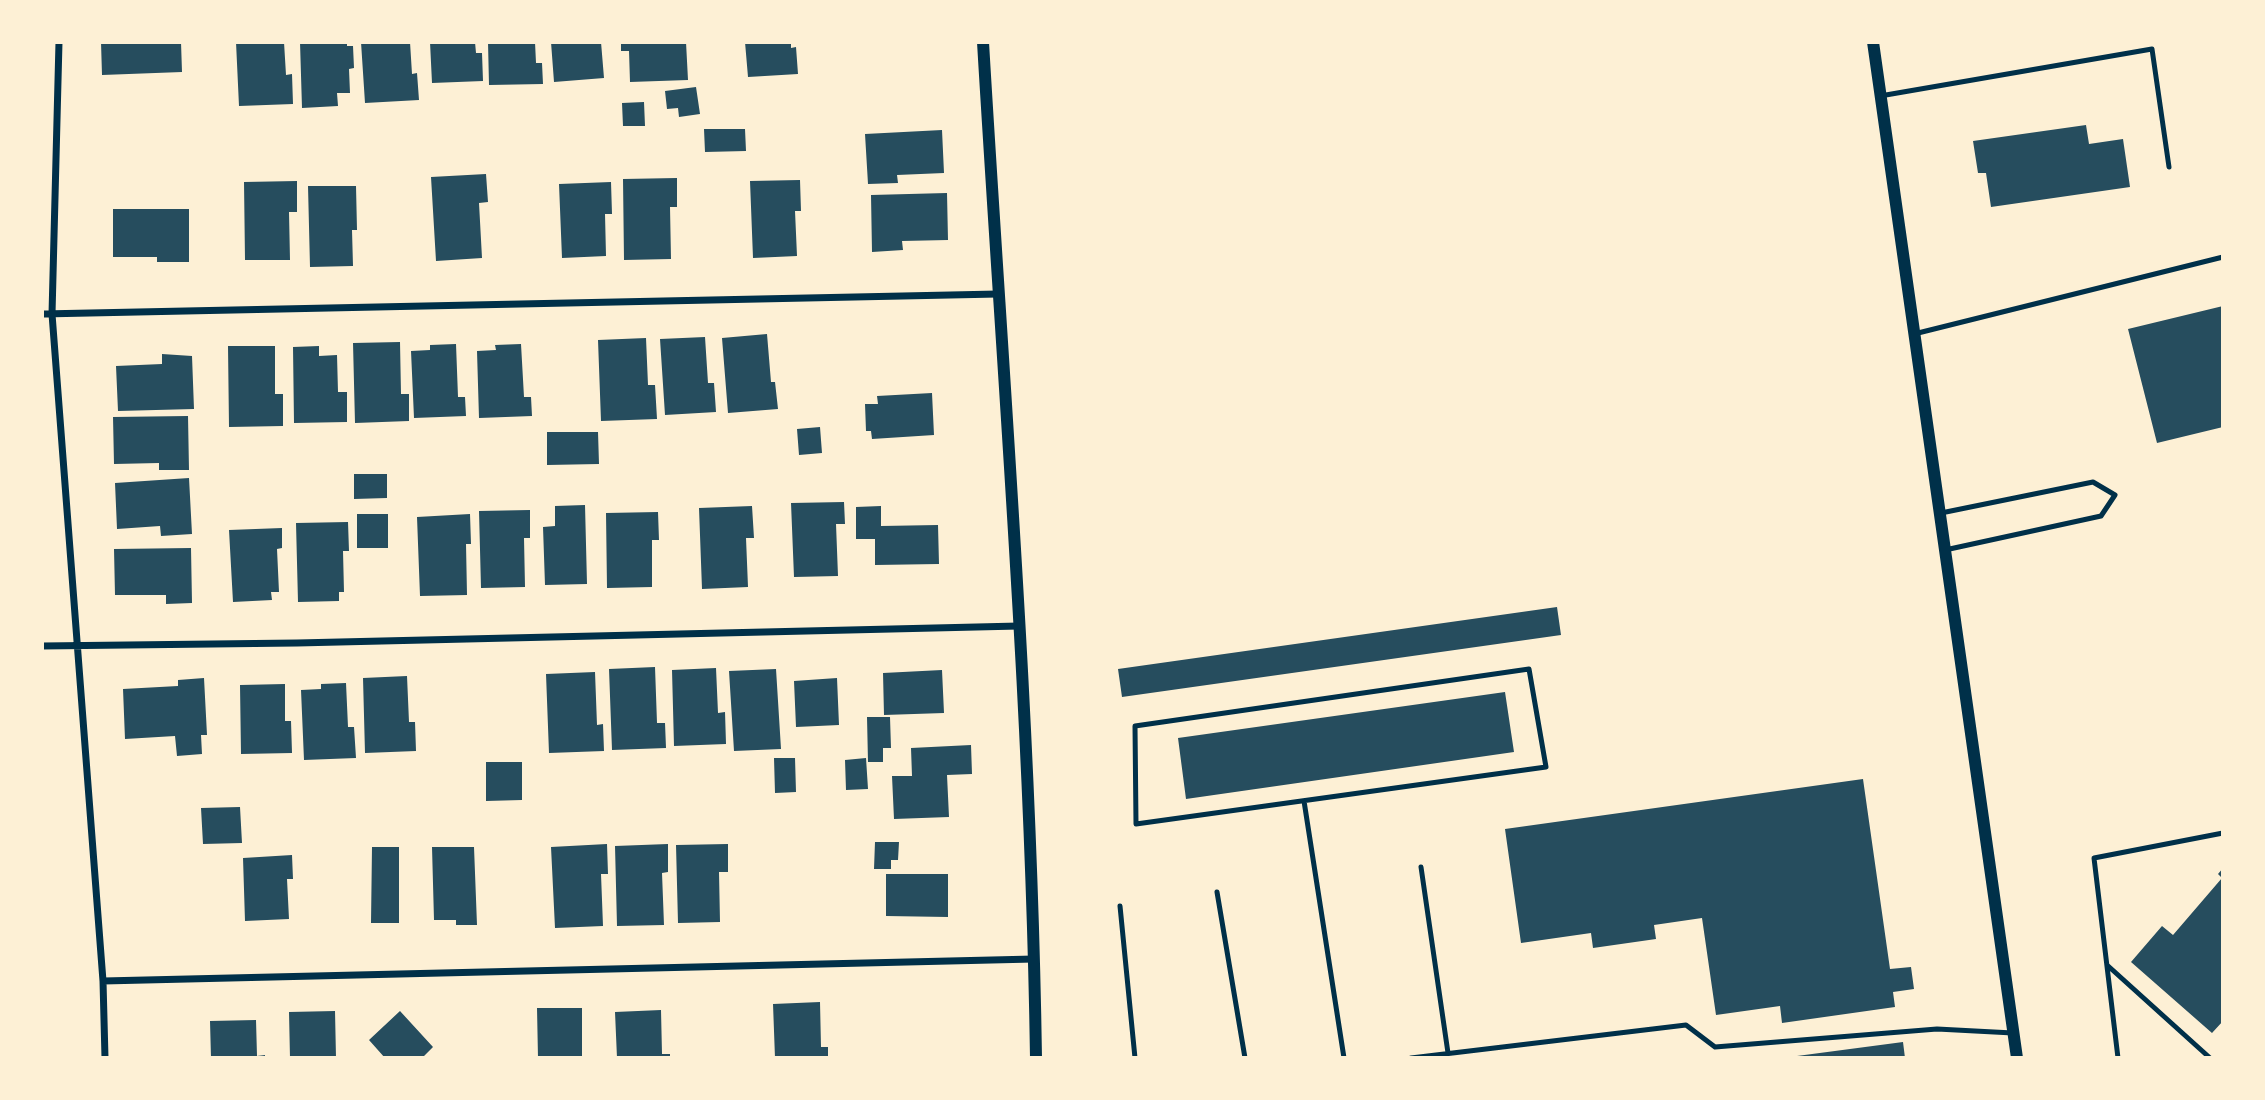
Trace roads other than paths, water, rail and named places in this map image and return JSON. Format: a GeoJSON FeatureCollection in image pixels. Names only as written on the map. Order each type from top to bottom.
{"type":"FeatureCollection","features":[{"type":"Feature","properties":{"kind":"street"},"geometry":{"type":"LineString","coordinates":[[59,42],[52,314],[103,981],[105,1058]]}},
{"type":"Feature","properties":{"kind":"street"},"geometry":{"type":"LineString","coordinates":[[983,42],[1018,626],[1035,959],[1036,1058]]}},
{"type":"Feature","properties":{"kind":"street"},"geometry":{"type":"LineString","coordinates":[[1872,42],[2017,1058]]}},
{"type":"Feature","properties":{"kind":"street"},"geometry":{"type":"LineString","coordinates":[[42,314],[998,294]]}},
{"type":"Feature","properties":{"kind":"street"},"geometry":{"type":"LineString","coordinates":[[42,646],[297,643],[1018,626]]}},
{"type":"Feature","properties":{"kind":"street"},"geometry":{"type":"LineString","coordinates":[[103,981],[1035,959]]}},
{"type":"Feature","properties":{"kind":"lane"},"geometry":{"type":"LineString","coordinates":[[1880,96],[2152,49],[2169,167]]}},
{"type":"Feature","properties":{"kind":"lane"},"geometry":{"type":"LineString","coordinates":[[1914,334],[2223,257]]}},
{"type":"Feature","properties":{"kind":"lane"},"geometry":{"type":"LineString","coordinates":[[1941,514],[2094,482],[2115,495],[2101,516],[1945,550]]}},
{"type":"Feature","properties":{"kind":"lane"},"geometry":{"type":"LineString","coordinates":[[1530,669],[1546,767],[1304,801],[1136,824],[1135,726],[1530,669]]}},
{"type":"Feature","properties":{"kind":"lane"},"geometry":{"type":"LineString","coordinates":[[1304,801],[1344,1058]]}},
{"type":"Feature","properties":{"kind":"lane"},"geometry":{"type":"LineString","coordinates":[[2118,1058],[2094,858],[2223,833]]}},
{"type":"Feature","properties":{"kind":"lane"},"geometry":{"type":"LineString","coordinates":[[1421,867],[1448,1054]]}},
{"type":"Feature","properties":{"kind":"lane"},"geometry":{"type":"LineString","coordinates":[[1217,892],[1245,1058]]}},
{"type":"Feature","properties":{"kind":"lane"},"geometry":{"type":"LineString","coordinates":[[1120,906],[1135,1058]]}},
{"type":"Feature","properties":{"kind":"lane"},"geometry":{"type":"LineString","coordinates":[[2107,965],[2210,1058]]}},
{"type":"Feature","properties":{"kind":"lane"},"geometry":{"type":"LineString","coordinates":[[1410,1058],[1686,1025],[1715,1048],[1937,1028],[2013,1033]]}}]}
